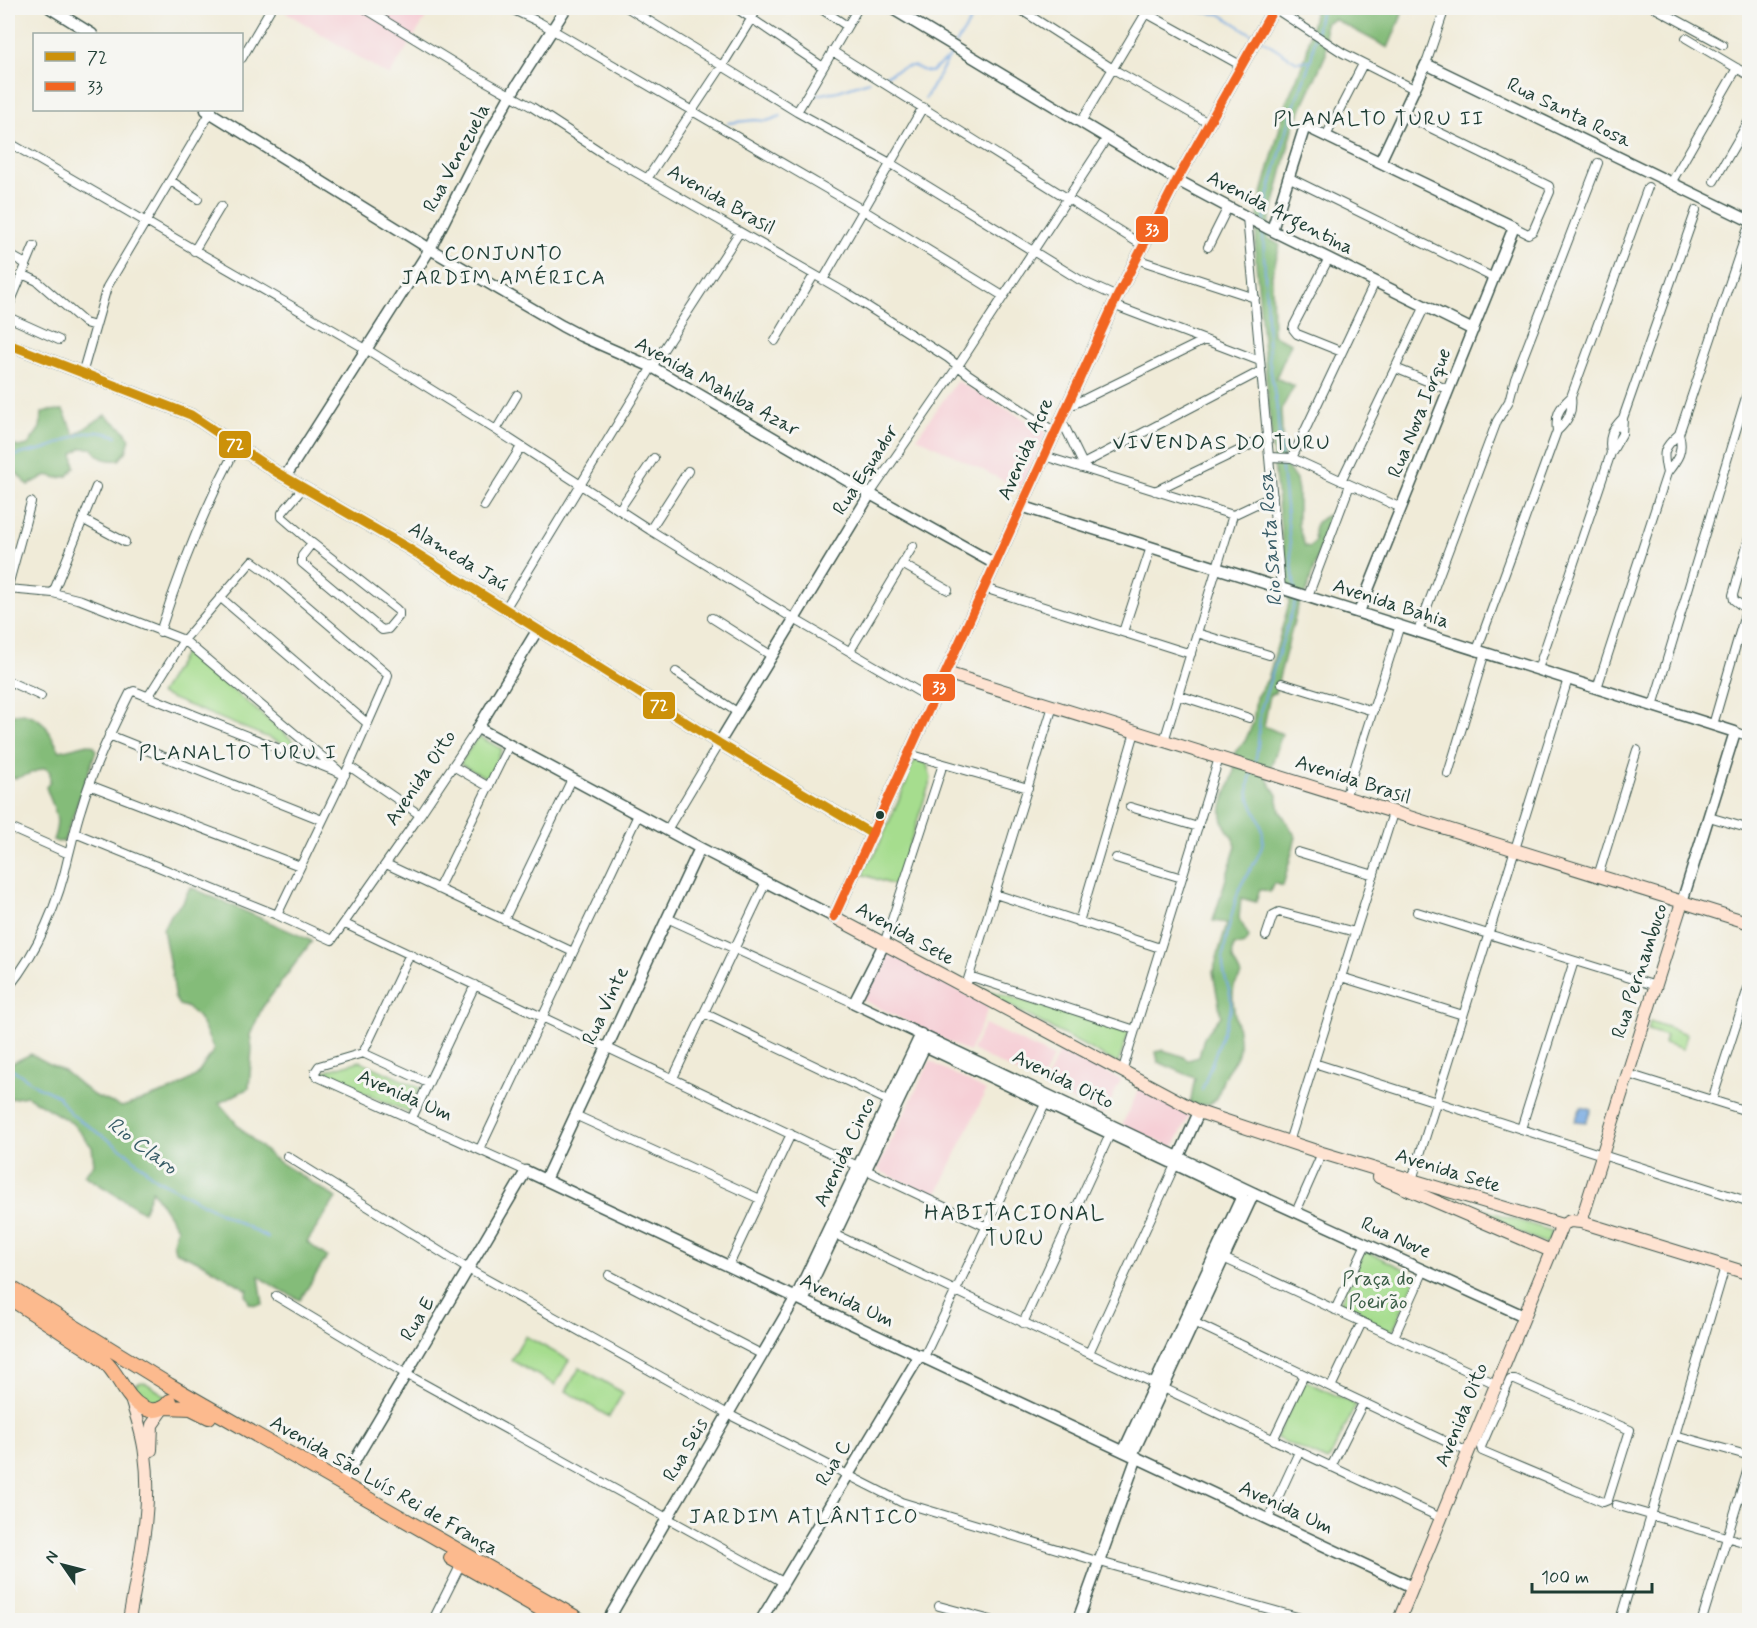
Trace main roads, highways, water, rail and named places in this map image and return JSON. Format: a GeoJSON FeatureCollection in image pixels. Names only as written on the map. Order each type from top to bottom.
{"type":"FeatureCollection","features":[{"type":"Feature","properties":{"kind":"main road","name":"Avenida Acre"},"geometry":{"type":"LineString","coordinates":[[834,917],[1142,245],[1274,8]]}},
{"type":"Feature","properties":{"kind":"main road","name":"Alameda Jaú"},"geometry":{"type":"LineString","coordinates":[[8,344],[182,411],[303,488],[478,586],[505,609],[719,743],[872,834]]}},
{"type":"Feature","properties":{"kind":"main road","name":"Avenida Brasil"},"geometry":{"type":"LineString","coordinates":[[946,673],[1749,923]]}},
{"type":"Feature","properties":{"kind":"main road","name":"Rua Pernambuco"},"geometry":{"type":"LineString","coordinates":[[1581,1222],[1682,902]]}},
{"type":"Feature","properties":{"kind":"main road","name":"Avenida Sete"},"geometry":{"type":"LineString","coordinates":[[834,917],[1199,1112],[1322,1153],[1562,1225]]}},
{"type":"Feature","properties":{"kind":"main road","name":"Avenida Sete"},"geometry":{"type":"LineString","coordinates":[[1322,1153],[1551,1251]]}},
{"type":"Feature","properties":{"kind":"main road"},"geometry":{"type":"LineString","coordinates":[[1562,1225],[1570,1221],[1581,1222],[1749,1274]]}},
{"type":"Feature","properties":{"kind":"main road","name":"Avenida Oito"},"geometry":{"type":"LineString","coordinates":[[1399,1620],[1468,1452],[1490,1410],[1496,1384],[1527,1317],[1562,1225]]}},
{"type":"Feature","properties":{"kind":"main road"},"geometry":{"type":"LineString","coordinates":[[8,1286],[169,1385],[171,1400],[154,1419],[150,1432],[152,1506],[133,1620]]}},
{"type":"Feature","properties":{"kind":"main road"},"geometry":{"type":"LineString","coordinates":[[8,1297],[98,1356],[114,1372],[129,1395],[139,1405],[156,1410],[165,1407]]}},
{"type":"Feature","properties":{"kind":"main road"},"geometry":{"type":"LineString","coordinates":[[129,1620],[145,1524],[147,1485],[144,1444],[127,1386],[131,1377],[138,1372],[146,1371]]}},
{"type":"Feature","properties":{"kind":"main road","name":"Avenida São Luís Rei de França"},"geometry":{"type":"LineString","coordinates":[[169,1385],[580,1620]]}},
{"type":"Feature","properties":{"kind":"main road","name":"Avenida São Luís Rei de França"},"geometry":{"type":"LineString","coordinates":[[165,1407],[183,1407],[199,1411],[560,1620]]}},
{"type":"Feature","properties":{"kind":"water"},"geometry":{"type":"Polygon","coordinates":[[[1581,1107],[1591,1110],[1586,1122],[1575,1121],[1581,1107]]]}},
{"type":"Feature","properties":{"kind":"waterway"},"geometry":{"type":"LineString","coordinates":[[956,44],[979,8]]}},
{"type":"Feature","properties":{"kind":"waterway"},"geometry":{"type":"LineString","coordinates":[[1195,8],[1201,12],[1220,14],[1253,35]]}},
{"type":"Feature","properties":{"kind":"waterway","name":"Rio Santa Rosa"},"geometry":{"type":"LineString","coordinates":[[1316,33],[1321,8]]}},
{"type":"Feature","properties":{"kind":"waterway","name":"Rio Santa Rosa"},"geometry":{"type":"LineString","coordinates":[[1264,223],[1268,197],[1279,157],[1311,60],[1315,38]]}},
{"type":"Feature","properties":{"kind":"waterway"},"geometry":{"type":"LineString","coordinates":[[1261,39],[1297,62],[1311,60]]}},
{"type":"Feature","properties":{"kind":"waterway"},"geometry":{"type":"LineString","coordinates":[[925,99],[954,49]]}},
{"type":"Feature","properties":{"kind":"waterway"},"geometry":{"type":"LineString","coordinates":[[884,76],[909,66],[931,72],[945,60]]}},
{"type":"Feature","properties":{"kind":"waterway"},"geometry":{"type":"LineString","coordinates":[[811,96],[838,91],[869,81]]}},
{"type":"Feature","properties":{"kind":"waterway"},"geometry":{"type":"LineString","coordinates":[[728,123],[767,121],[781,116]]}},
{"type":"Feature","properties":{"kind":"waterway","name":"Rio Santa Rosa"},"geometry":{"type":"LineString","coordinates":[[1263,232],[1269,360],[1277,409],[1281,456]]}},
{"type":"Feature","properties":{"kind":"waterway"},"geometry":{"type":"LineString","coordinates":[[8,459],[87,433],[117,436]]}},
{"type":"Feature","properties":{"kind":"waterway","name":"Rio Santa Rosa"},"geometry":{"type":"LineString","coordinates":[[1281,461],[1295,590]]}},
{"type":"Feature","properties":{"kind":"waterway","name":"Rio Santa Rosa"},"geometry":{"type":"LineString","coordinates":[[1255,764],[1260,712],[1295,596]]}},
{"type":"Feature","properties":{"kind":"waterway","name":"Rio Santa Rosa"},"geometry":{"type":"LineString","coordinates":[[1202,1090],[1230,1013],[1231,999],[1223,964],[1231,917],[1238,892],[1257,859],[1262,845],[1260,821],[1250,800],[1249,783],[1252,772]]}},
{"type":"Feature","properties":{"kind":"waterway","name":"Rio Claro"},"geometry":{"type":"LineString","coordinates":[[8,1066],[37,1086],[58,1096],[71,1114],[126,1152],[156,1179],[268,1238]]}},
{"type":"Feature","properties":{"kind":"district","name":"PLANALTO TURU II"},"geometry":{"type":"Point","coordinates":[1379,119]}},
{"type":"Feature","properties":{"kind":"district","name":"CONJUNTO JARDIM AMÉRICA"},"geometry":{"type":"Point","coordinates":[504,266]}},
{"type":"Feature","properties":{"kind":"district","name":"VIVENDAS DO TURU"},"geometry":{"type":"Point","coordinates":[1222,443]}},
{"type":"Feature","properties":{"kind":"district","name":"PLANALTO TURU I"},"geometry":{"type":"Point","coordinates":[238,753]}},
{"type":"Feature","properties":{"kind":"district","name":"HABITACIONAL TURU"},"geometry":{"type":"Point","coordinates":[1015,1226]}},
{"type":"Feature","properties":{"kind":"district","name":"JARDIM ATLÂNTICO"},"geometry":{"type":"Point","coordinates":[804,1517]}},
{"type":"Feature","properties":{"kind":"park label","name":"Praça do Poeirão"},"geometry":{"type":"Point","coordinates":[1378,1290]}}]}
